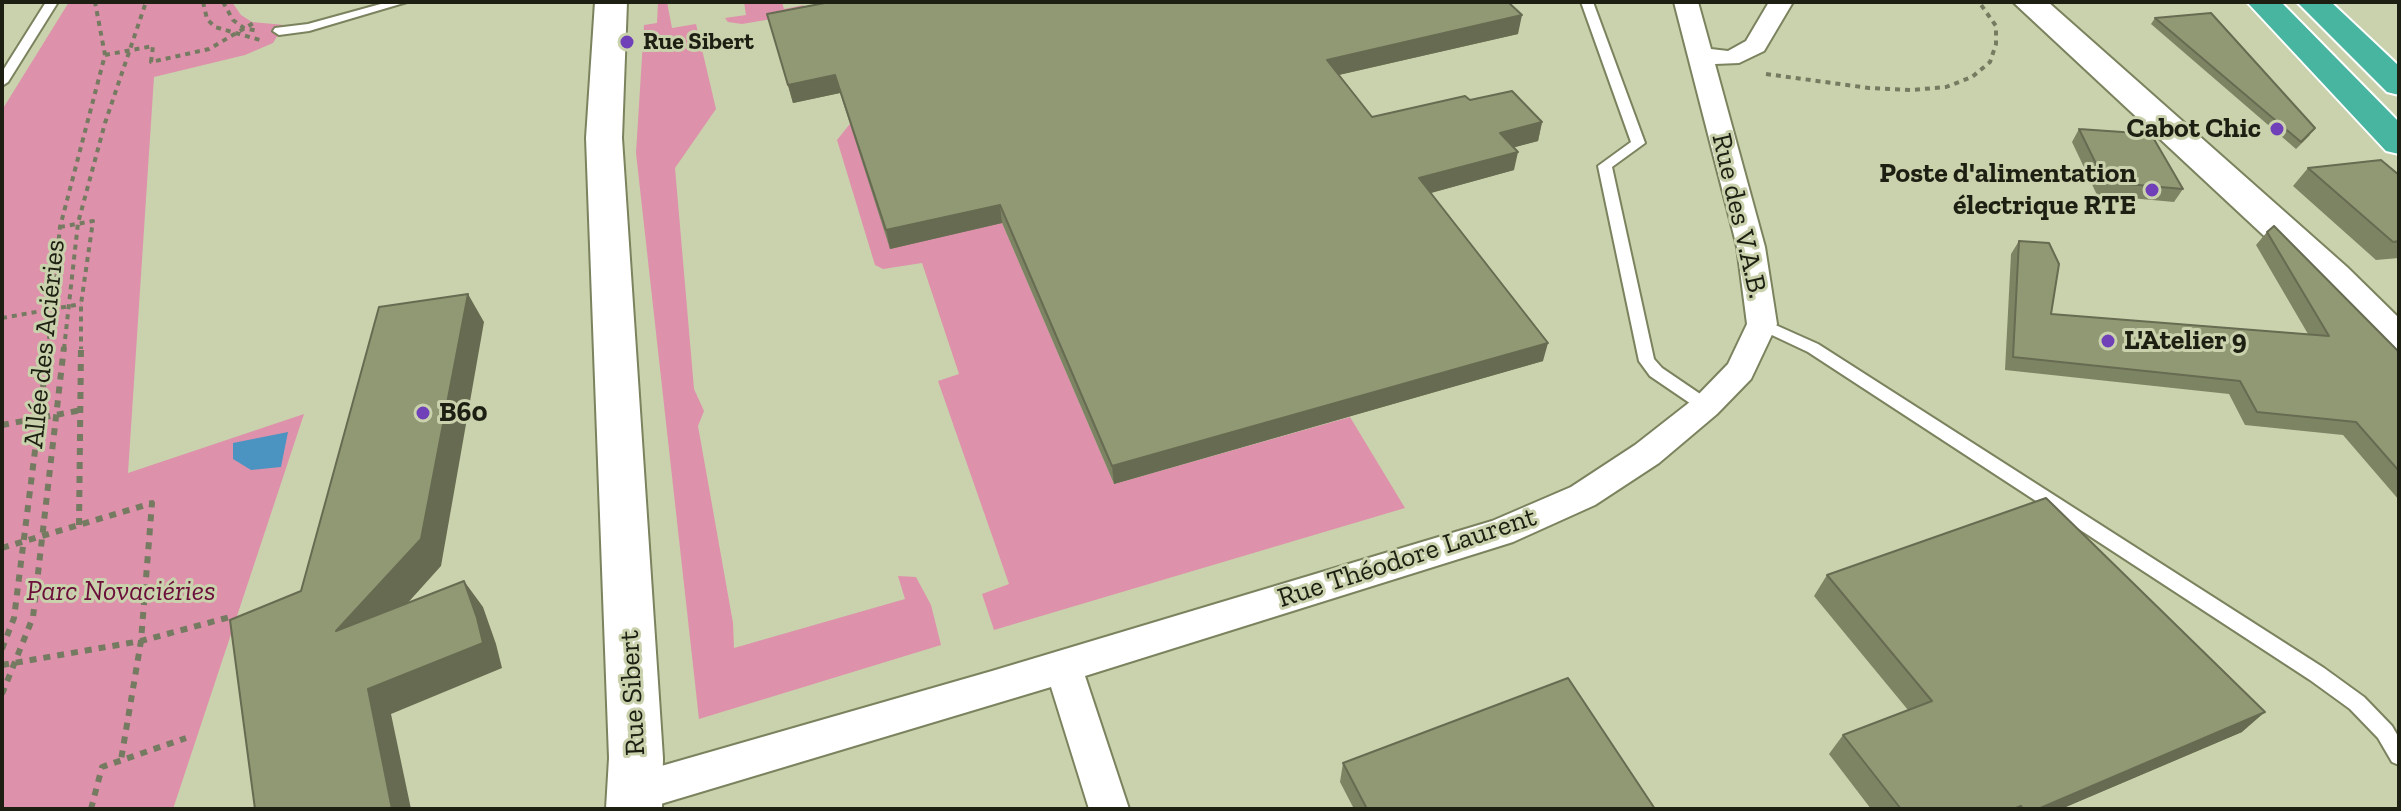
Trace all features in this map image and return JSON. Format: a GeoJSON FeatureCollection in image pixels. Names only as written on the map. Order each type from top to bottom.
{"type":"FeatureCollection","features":[{"type":"Feature","properties":{"kind":"highway"},"geometry":{"type":"LineString","coordinates":[[2263,2],[2399,143]]}},
{"type":"Feature","properties":{"kind":"highway"},"geometry":{"type":"LineString","coordinates":[[2313,2],[2399,85]]}},
{"type":"Feature","properties":{"kind":"highway"},"geometry":{"type":"LineString","coordinates":[[2334,2],[2372,57]]}},
{"type":"Feature","properties":{"kind":"street","name":"Rue Sibert"},"geometry":{"type":"LineString","coordinates":[[611,2],[604,138],[636,801]]}},
{"type":"Feature","properties":{"kind":"street","name":"Rue des V.A.B."},"geometry":{"type":"LineString","coordinates":[[1686,2],[1751,247],[1762,324],[1740,371],[1706,406]]}},
{"type":"Feature","properties":{"kind":"street"},"geometry":{"type":"LineString","coordinates":[[1701,56],[1730,58],[1747,52],[1763,34],[1781,2]]}},
{"type":"Feature","properties":{"kind":"street"},"geometry":{"type":"LineString","coordinates":[[2029,2],[2333,277],[2399,343]]}},
{"type":"Feature","properties":{"kind":"street","name":"Rue Théodore Laurent"},"geometry":{"type":"LineString","coordinates":[[636,801],[1501,532],[1583,496],[1647,454],[1706,406]]}},
{"type":"Feature","properties":{"kind":"street"},"geometry":{"type":"LineString","coordinates":[[1063,666],[1109,809]]}},
{"type":"Feature","properties":{"kind":"lane"},"geometry":{"type":"LineString","coordinates":[[2,82],[52,2]]}},
{"type":"Feature","properties":{"kind":"lane"},"geometry":{"type":"LineString","coordinates":[[279,31],[333,21],[401,2]]}},
{"type":"Feature","properties":{"kind":"lane"},"geometry":{"type":"LineString","coordinates":[[1587,2],[1638,143],[1605,166],[1644,352],[1656,372],[1706,406]]}},
{"type":"Feature","properties":{"kind":"lane"},"geometry":{"type":"LineString","coordinates":[[1762,324],[1813,348],[2317,674],[2357,703],[2385,732],[2399,756]]}},
{"type":"Feature","properties":{"kind":"path"},"geometry":{"type":"LineString","coordinates":[[2,649],[14,618],[41,418],[60,227],[105,55],[95,2]]}},
{"type":"Feature","properties":{"kind":"path","name":"Allée des Aciéries"},"geometry":{"type":"LineString","coordinates":[[2,694],[33,617],[78,223],[146,2]]}},
{"type":"Feature","properties":{"kind":"path"},"geometry":{"type":"LineString","coordinates":[[223,2],[233,20],[244,28],[279,31]]}},
{"type":"Feature","properties":{"kind":"path"},"geometry":{"type":"LineString","coordinates":[[1762,73],[1869,88],[1912,90],[1946,87],[1972,77],[1990,62],[1996,44],[1996,26],[1979,2]]}},
{"type":"Feature","properties":{"kind":"path"},"geometry":{"type":"LineString","coordinates":[[105,55],[153,46],[151,62],[209,49],[260,19]]}},
{"type":"Feature","properties":{"kind":"path"},"geometry":{"type":"LineString","coordinates":[[60,227],[93,221],[81,304],[79,525]]}},
{"type":"Feature","properties":{"kind":"path"},"geometry":{"type":"LineString","coordinates":[[2,318],[81,304]]}},
{"type":"Feature","properties":{"kind":"path"},"geometry":{"type":"LineString","coordinates":[[2,425],[82,410]]}},
{"type":"Feature","properties":{"kind":"path"},"geometry":{"type":"LineString","coordinates":[[2,548],[152,503],[141,641],[121,760]]}},
{"type":"Feature","properties":{"kind":"path"},"geometry":{"type":"LineString","coordinates":[[2,665],[141,641],[230,617]]}},
{"type":"Feature","properties":{"kind":"path"},"geometry":{"type":"LineString","coordinates":[[91,809],[102,767],[186,738]]}},
{"type":"Feature","properties":{"kind":"green space","name":"Parc Novaciéries"},"geometry":{"type":"Polygon","coordinates":[[[69,2],[232,2],[241,15],[252,22],[284,25],[273,43],[245,55],[154,77],[128,473],[304,414],[173,809],[2,809],[2,110],[69,2]]]}},
{"type":"Feature","properties":{"kind":"green space"},"geometry":{"type":"Polygon","coordinates":[[[645,2],[667,2],[672,28],[696,24],[716,109],[675,168],[694,389],[704,411],[698,426],[733,623],[734,648],[905,599],[898,576],[916,577],[931,605],[941,645],[699,719],[636,153],[644,25],[657,23],[658,3],[645,2]]]}},
{"type":"Feature","properties":{"kind":"green space"},"geometry":{"type":"Polygon","coordinates":[[[744,2],[782,2],[784,9],[804,5],[795,15],[742,24],[728,22],[725,18],[746,15],[744,2]]]}},
{"type":"Feature","properties":{"kind":"green space"},"geometry":{"type":"Polygon","coordinates":[[[861,110],[963,132],[1114,484],[1350,417],[1405,508],[994,630],[982,594],[1009,584],[938,381],[959,374],[922,263],[883,269],[875,265],[837,140],[861,110]]]}},
{"type":"Feature","properties":{"kind":"water"},"geometry":{"type":"Polygon","coordinates":[[[288,432],[281,467],[251,470],[233,459],[233,443],[288,432]]]}},
{"type":"Feature","properties":{"kind":"building"},"geometry":{"type":"Polygon","coordinates":[[[830,2],[1508,2],[1522,15],[1327,60],[1372,117],[1465,96],[1470,100],[1512,91],[1542,122],[1500,133],[1518,152],[1419,178],[1548,343],[1112,466],[1000,205],[886,230],[835,75],[788,85],[767,14],[830,2]]]}},
{"type":"Feature","properties":{"kind":"building"},"geometry":{"type":"Polygon","coordinates":[[[2211,13],[2315,128],[2301,142],[2155,18],[2211,13]]]}},
{"type":"Feature","properties":{"kind":"building"},"geometry":{"type":"Polygon","coordinates":[[[2079,129],[2151,134],[2183,189],[2105,182],[2079,129]]]}},
{"type":"Feature","properties":{"kind":"building"},"geometry":{"type":"Polygon","coordinates":[[[2381,160],[2399,175],[2399,241],[2393,242],[2308,168],[2381,160]]]}},
{"type":"Feature","properties":{"kind":"building"},"geometry":{"type":"Polygon","coordinates":[[[2274,226],[2399,352],[2399,471],[2356,422],[2257,412],[2240,381],[2013,357],[2019,241],[2049,243],[2059,264],[2051,314],[2329,336],[2267,232],[2274,226]]]}},
{"type":"Feature","properties":{"kind":"building"},"geometry":{"type":"Polygon","coordinates":[[[468,294],[421,539],[336,631],[464,581],[483,643],[368,689],[392,809],[255,809],[230,620],[301,591],[379,307],[468,294]]]}},
{"type":"Feature","properties":{"kind":"building"},"geometry":{"type":"Polygon","coordinates":[[[2046,498],[2265,712],[2038,809],[2023,809],[2021,806],[2014,809],[1901,809],[1843,735],[1932,701],[1827,575],[2046,498]]]}},
{"type":"Feature","properties":{"kind":"building"},"geometry":{"type":"Polygon","coordinates":[[[1568,678],[1655,809],[1367,809],[1343,763],[1568,678]]]}},
{"type":"Feature","properties":{"kind":"place","name":"Rue Sibert"},"geometry":{"type":"Point","coordinates":[627,42]}},
{"type":"Feature","properties":{"kind":"place","name":"Cabot Chic"},"geometry":{"type":"Point","coordinates":[2277,129]}},
{"type":"Feature","properties":{"kind":"place","name":"Poste d'alimentation électrique RTE"},"geometry":{"type":"Point","coordinates":[2152,190]}},
{"type":"Feature","properties":{"kind":"place","name":"L'Atelier 9"},"geometry":{"type":"Point","coordinates":[2108,341]}},
{"type":"Feature","properties":{"kind":"place","name":"B60"},"geometry":{"type":"Point","coordinates":[423,413]}}]}
